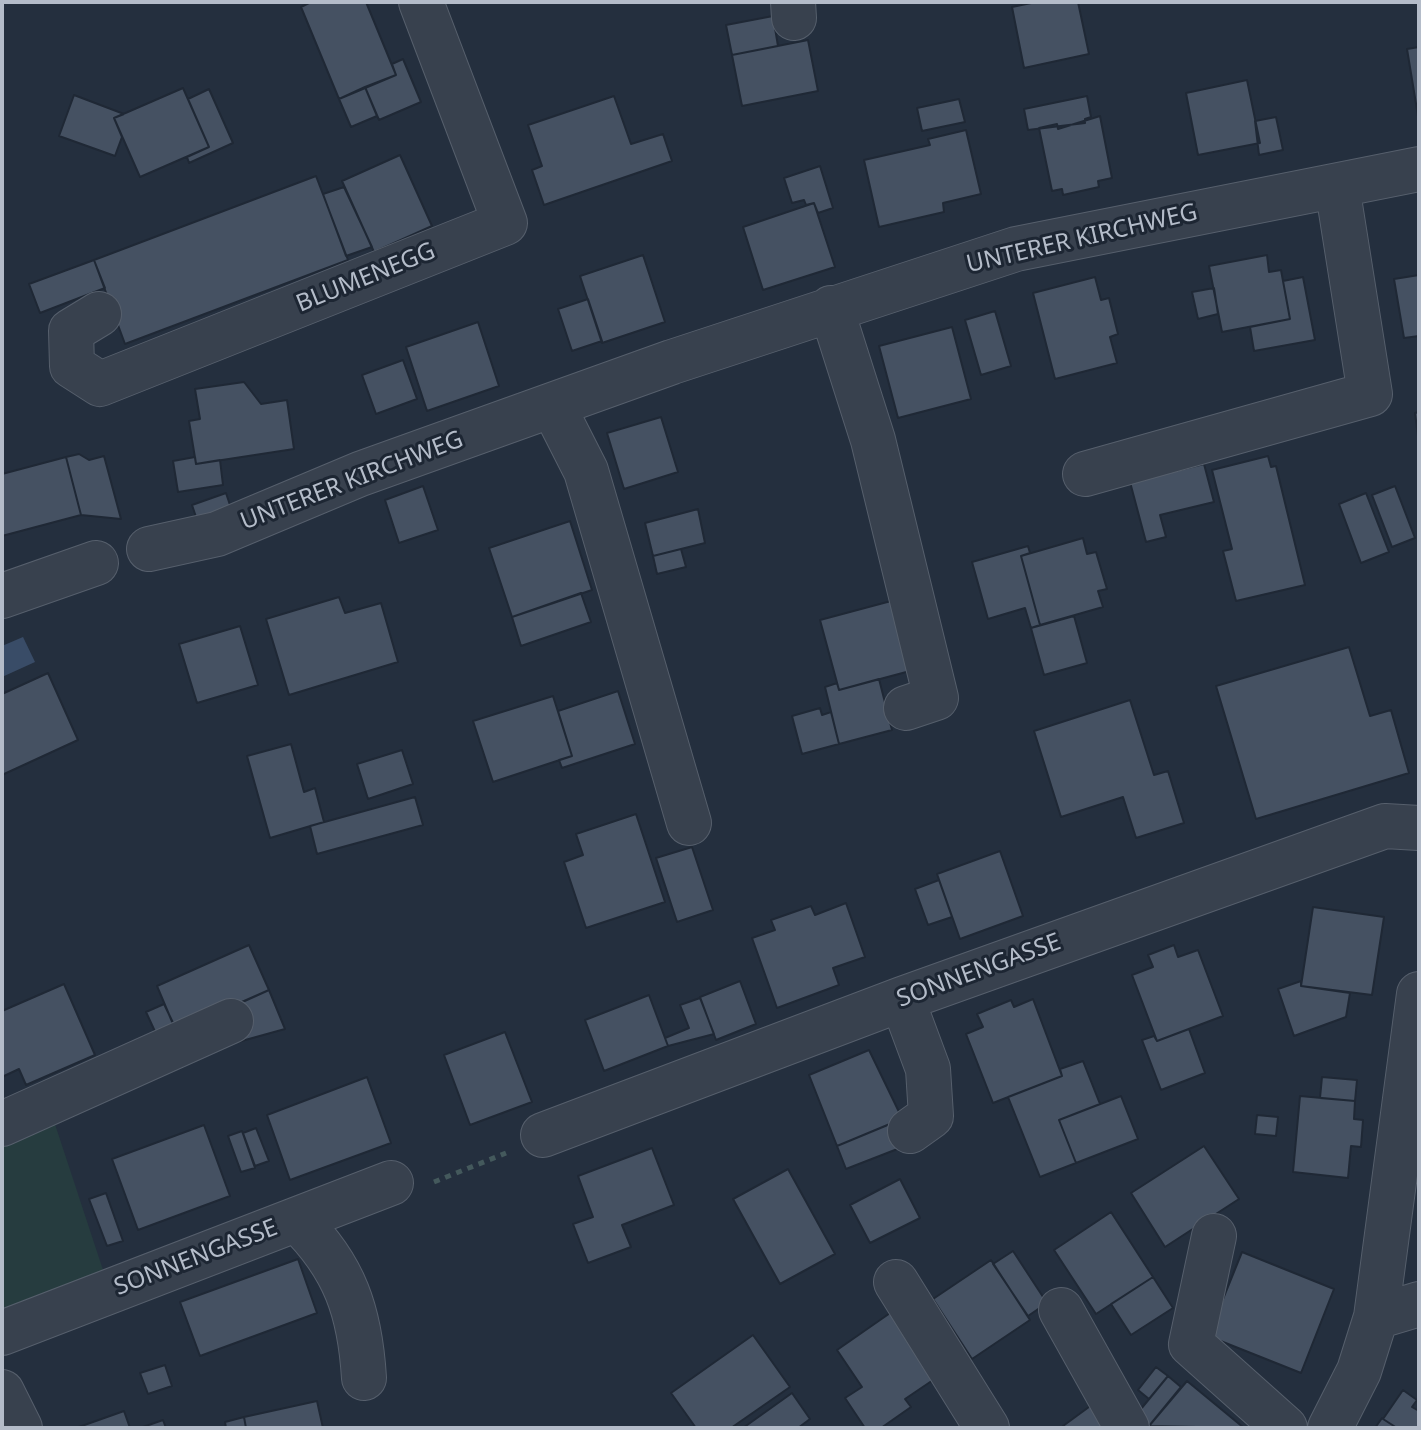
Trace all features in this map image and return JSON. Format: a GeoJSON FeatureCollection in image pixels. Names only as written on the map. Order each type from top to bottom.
{"type":"FeatureCollection","features":[{"type":"Feature","properties":{"kind":"street","name":"BLUMENEGG"},"geometry":{"type":"LineString","coordinates":[[99,314],[71,331],[72,366],[100,384],[505,223],[421,2]]}},
{"type":"Feature","properties":{"kind":"street","name":"UNTERER KIRCHWEG"},"geometry":{"type":"LineString","coordinates":[[149,549],[217,534],[360,474],[831,308],[1016,249],[1419,169]]}},
{"type":"Feature","properties":{"kind":"street"},"geometry":{"type":"LineString","coordinates":[[1085,474],[1370,394],[1337,186]]}},
{"type":"Feature","properties":{"kind":"street"},"geometry":{"type":"LineString","coordinates":[[831,308],[873,440],[936,698],[906,708]]}},
{"type":"Feature","properties":{"kind":"street"},"geometry":{"type":"LineString","coordinates":[[553,406],[586,471],[689,823]]}},
{"type":"Feature","properties":{"kind":"street"},"geometry":{"type":"LineString","coordinates":[[2,596],[96,563]]}},
{"type":"Feature","properties":{"kind":"street","name":"SONNENGASSE"},"geometry":{"type":"LineString","coordinates":[[543,1135],[902,999],[1385,826],[1419,828]]}},
{"type":"Feature","properties":{"kind":"street"},"geometry":{"type":"LineString","coordinates":[[1330,1428],[1359,1371],[1376,1317],[1411,1116],[1419,994]]}},
{"type":"Feature","properties":{"kind":"street"},"geometry":{"type":"LineString","coordinates":[[902,999],[928,1069],[931,1116],[910,1131]]}},
{"type":"Feature","properties":{"kind":"street"},"geometry":{"type":"LineString","coordinates":[[2,1124],[231,1021]]}},
{"type":"Feature","properties":{"kind":"street","name":"SONNENGASSE"},"geometry":{"type":"LineString","coordinates":[[2,1333],[391,1183]]}},
{"type":"Feature","properties":{"kind":"street"},"geometry":{"type":"LineString","coordinates":[[297,1220],[315,1239],[346,1285],[361,1334],[364,1378]]}},
{"type":"Feature","properties":{"kind":"street"},"geometry":{"type":"LineString","coordinates":[[1214,1236],[1191,1344],[1285,1428]]}},
{"type":"Feature","properties":{"kind":"street"},"geometry":{"type":"LineString","coordinates":[[896,1282],[987,1428]]}},
{"type":"Feature","properties":{"kind":"street"},"geometry":{"type":"LineString","coordinates":[[1376,1317],[1419,1304]]}},
{"type":"Feature","properties":{"kind":"street"},"geometry":{"type":"LineString","coordinates":[[1061,1310],[1127,1428]]}},
{"type":"Feature","properties":{"kind":"street"},"geometry":{"type":"LineString","coordinates":[[2,1392],[20,1428]]}},
{"type":"Feature","properties":{"kind":"path"},"geometry":{"type":"LineString","coordinates":[[391,1183],[417,1189],[543,1135]]}},
{"type":"Feature","properties":{"kind":"green space"},"geometry":{"type":"Polygon","coordinates":[[[50,1109],[104,1273],[2,1318],[2,1130],[50,1109]]]}},
{"type":"Feature","properties":{"kind":"water"},"geometry":{"type":"Polygon","coordinates":[[[23,637],[35,662],[2,677],[2,646],[23,637]]]}},
{"type":"Feature","properties":{"kind":"building"},"geometry":{"type":"Polygon","coordinates":[[[311,2],[366,2],[396,75],[339,99],[301,7],[311,2]]]}},
{"type":"Feature","properties":{"kind":"building"},"geometry":{"type":"Polygon","coordinates":[[[1036,2],[1078,2],[1089,54],[1024,68],[1012,7],[1036,2]]]}},
{"type":"Feature","properties":{"kind":"building"},"geometry":{"type":"Polygon","coordinates":[[[773,16],[778,46],[732,55],[726,25],[773,16]]]}},
{"type":"Feature","properties":{"kind":"building"},"geometry":{"type":"Polygon","coordinates":[[[808,40],[818,91],[742,106],[732,55],[808,40]]]}},
{"type":"Feature","properties":{"kind":"building"},"geometry":{"type":"Polygon","coordinates":[[[1419,47],[1419,122],[1407,49],[1419,47]]]}},
{"type":"Feature","properties":{"kind":"building"},"geometry":{"type":"Polygon","coordinates":[[[403,59],[421,102],[379,120],[365,87],[396,75],[392,64],[403,59]]]}},
{"type":"Feature","properties":{"kind":"building"},"geometry":{"type":"Polygon","coordinates":[[[1247,80],[1260,143],[1198,155],[1186,93],[1247,80]]]}},
{"type":"Feature","properties":{"kind":"building"},"geometry":{"type":"Polygon","coordinates":[[[365,87],[377,116],[351,127],[339,99],[365,87]]]}},
{"type":"Feature","properties":{"kind":"building"},"geometry":{"type":"Polygon","coordinates":[[[183,88],[209,147],[140,177],[114,118],[183,88]]]}},
{"type":"Feature","properties":{"kind":"building"},"geometry":{"type":"Polygon","coordinates":[[[209,89],[233,143],[189,163],[187,157],[209,147],[188,99],[209,89]]]}},
{"type":"Feature","properties":{"kind":"building"},"geometry":{"type":"Polygon","coordinates":[[[74,95],[124,114],[114,118],[122,137],[115,156],[59,136],[74,95]]]}},
{"type":"Feature","properties":{"kind":"building"},"geometry":{"type":"Polygon","coordinates":[[[614,96],[631,144],[663,134],[672,161],[544,205],[532,170],[542,166],[528,125],[614,96]]]}},
{"type":"Feature","properties":{"kind":"building"},"geometry":{"type":"Polygon","coordinates":[[[1087,96],[1091,117],[1085,119],[1085,123],[1028,130],[1024,109],[1087,96]]]}},
{"type":"Feature","properties":{"kind":"building"},"geometry":{"type":"Polygon","coordinates":[[[959,99],[965,122],[922,131],[917,108],[959,99]]]}},
{"type":"Feature","properties":{"kind":"building"},"geometry":{"type":"Polygon","coordinates":[[[1100,116],[1112,178],[1098,181],[1099,187],[1063,195],[1062,189],[1052,191],[1039,128],[1057,124],[1058,129],[1100,116]]]}},
{"type":"Feature","properties":{"kind":"building"},"geometry":{"type":"Polygon","coordinates":[[[1276,117],[1283,150],[1259,155],[1255,121],[1276,117]]]}},
{"type":"Feature","properties":{"kind":"building"},"geometry":{"type":"Polygon","coordinates":[[[966,130],[981,194],[943,203],[944,212],[879,227],[864,160],[930,145],[928,139],[966,130]]]}},
{"type":"Feature","properties":{"kind":"building"},"geometry":{"type":"Polygon","coordinates":[[[400,155],[432,226],[374,252],[342,181],[400,155]]]}},
{"type":"Feature","properties":{"kind":"building"},"geometry":{"type":"Polygon","coordinates":[[[820,166],[833,208],[818,213],[814,203],[806,205],[804,200],[792,203],[784,178],[820,166]]]}},
{"type":"Feature","properties":{"kind":"building"},"geometry":{"type":"Polygon","coordinates":[[[316,176],[348,260],[125,344],[94,260],[316,176]]]}},
{"type":"Feature","properties":{"kind":"building"},"geometry":{"type":"Polygon","coordinates":[[[344,187],[372,247],[346,256],[323,194],[344,187]]]}},
{"type":"Feature","properties":{"kind":"building"},"geometry":{"type":"Polygon","coordinates":[[[814,203],[835,267],[763,290],[743,227],[814,203]]]}},
{"type":"Feature","properties":{"kind":"building"},"geometry":{"type":"Polygon","coordinates":[[[643,255],[665,322],[602,343],[580,276],[643,255]]]}},
{"type":"Feature","properties":{"kind":"building"},"geometry":{"type":"Polygon","coordinates":[[[1267,255],[1269,272],[1281,270],[1290,319],[1222,332],[1209,266],[1267,255]]]}},
{"type":"Feature","properties":{"kind":"building"},"geometry":{"type":"Polygon","coordinates":[[[94,260],[105,288],[40,313],[29,284],[94,260]]]}},
{"type":"Feature","properties":{"kind":"building"},"geometry":{"type":"Polygon","coordinates":[[[1419,275],[1419,336],[1404,338],[1394,279],[1419,275]]]}},
{"type":"Feature","properties":{"kind":"building"},"geometry":{"type":"Polygon","coordinates":[[[1095,277],[1101,300],[1109,298],[1118,334],[1110,337],[1117,363],[1055,379],[1033,293],[1095,277]]]}},
{"type":"Feature","properties":{"kind":"building"},"geometry":{"type":"Polygon","coordinates":[[[1303,277],[1315,340],[1254,351],[1250,327],[1290,319],[1283,281],[1303,277]]]}},
{"type":"Feature","properties":{"kind":"building"},"geometry":{"type":"Polygon","coordinates":[[[1214,288],[1218,314],[1198,319],[1192,292],[1214,288]]]}},
{"type":"Feature","properties":{"kind":"building"},"geometry":{"type":"Polygon","coordinates":[[[588,299],[602,341],[572,351],[558,309],[588,299]]]}},
{"type":"Feature","properties":{"kind":"building"},"geometry":{"type":"Polygon","coordinates":[[[995,311],[1011,366],[981,375],[965,320],[995,311]]]}},
{"type":"Feature","properties":{"kind":"building"},"geometry":{"type":"Polygon","coordinates":[[[478,322],[499,386],[427,411],[406,347],[478,322]]]}},
{"type":"Feature","properties":{"kind":"building"},"geometry":{"type":"Polygon","coordinates":[[[952,327],[971,399],[898,418],[879,346],[952,327]]]}},
{"type":"Feature","properties":{"kind":"building"},"geometry":{"type":"Polygon","coordinates":[[[403,360],[417,399],[376,414],[362,375],[403,360]]]}},
{"type":"Feature","properties":{"kind":"building"},"geometry":{"type":"Polygon","coordinates":[[[244,382],[261,404],[287,400],[294,449],[196,464],[189,421],[200,419],[195,389],[244,382]]]}},
{"type":"Feature","properties":{"kind":"building"},"geometry":{"type":"Polygon","coordinates":[[[1419,412],[1419,443],[1415,413],[1419,412]]]}},
{"type":"Feature","properties":{"kind":"building"},"geometry":{"type":"Polygon","coordinates":[[[661,417],[678,472],[624,489],[607,433],[661,417]]]}},
{"type":"Feature","properties":{"kind":"building"},"geometry":{"type":"Polygon","coordinates":[[[79,454],[89,460],[104,456],[121,519],[81,515],[66,457],[79,454]]]}},
{"type":"Feature","properties":{"kind":"building"},"geometry":{"type":"Polygon","coordinates":[[[1268,456],[1271,467],[1276,466],[1305,585],[1236,601],[1223,551],[1232,549],[1212,470],[1268,456]]]}},
{"type":"Feature","properties":{"kind":"building"},"geometry":{"type":"Polygon","coordinates":[[[66,457],[81,515],[2,536],[2,474],[66,457]]]}},
{"type":"Feature","properties":{"kind":"building"},"geometry":{"type":"Polygon","coordinates":[[[195,457],[196,464],[220,460],[223,485],[178,492],[173,461],[195,457]]]}},
{"type":"Feature","properties":{"kind":"building"},"geometry":{"type":"Polygon","coordinates":[[[1204,464],[1214,502],[1160,515],[1166,537],[1146,542],[1130,482],[1204,464]]]}},
{"type":"Feature","properties":{"kind":"building"},"geometry":{"type":"Polygon","coordinates":[[[423,486],[438,530],[399,543],[385,500],[423,486]]]}},
{"type":"Feature","properties":{"kind":"building"},"geometry":{"type":"Polygon","coordinates":[[[1395,486],[1415,538],[1392,547],[1372,495],[1395,486]]]}},
{"type":"Feature","properties":{"kind":"building"},"geometry":{"type":"Polygon","coordinates":[[[226,493],[232,511],[198,523],[192,505],[226,493]]]}},
{"type":"Feature","properties":{"kind":"building"},"geometry":{"type":"Polygon","coordinates":[[[1366,493],[1389,552],[1361,563],[1339,504],[1366,493]]]}},
{"type":"Feature","properties":{"kind":"building"},"geometry":{"type":"Polygon","coordinates":[[[698,509],[705,543],[653,556],[645,523],[698,509]]]}},
{"type":"Feature","properties":{"kind":"building"},"geometry":{"type":"Polygon","coordinates":[[[570,521],[592,590],[512,617],[489,548],[570,521]]]}},
{"type":"Feature","properties":{"kind":"building"},"geometry":{"type":"Polygon","coordinates":[[[1083,538],[1087,554],[1096,552],[1107,589],[1098,591],[1103,607],[1040,625],[1021,556],[1083,538]]]}},
{"type":"Feature","properties":{"kind":"building"},"geometry":{"type":"Polygon","coordinates":[[[1028,546],[1030,553],[1021,556],[1040,625],[1031,628],[1025,608],[988,619],[972,562],[1028,546]]]}},
{"type":"Feature","properties":{"kind":"building"},"geometry":{"type":"Polygon","coordinates":[[[681,549],[686,567],[657,574],[653,556],[681,549]]]}},
{"type":"Feature","properties":{"kind":"building"},"geometry":{"type":"Polygon","coordinates":[[[581,593],[591,622],[521,646],[512,617],[581,593]]]}},
{"type":"Feature","properties":{"kind":"building"},"geometry":{"type":"Polygon","coordinates":[[[339,597],[345,613],[381,603],[398,662],[289,695],[266,619],[339,597]]]}},
{"type":"Feature","properties":{"kind":"building"},"geometry":{"type":"Polygon","coordinates":[[[891,601],[910,671],[839,690],[820,620],[891,601]]]}},
{"type":"Feature","properties":{"kind":"building"},"geometry":{"type":"Polygon","coordinates":[[[1074,616],[1087,663],[1044,675],[1031,628],[1074,616]]]}},
{"type":"Feature","properties":{"kind":"building"},"geometry":{"type":"Polygon","coordinates":[[[240,626],[258,685],[197,703],[179,644],[240,626]]]}},
{"type":"Feature","properties":{"kind":"building"},"geometry":{"type":"Polygon","coordinates":[[[1349,647],[1370,716],[1391,710],[1409,773],[1256,819],[1216,686],[1349,647]]]}},
{"type":"Feature","properties":{"kind":"building"},"geometry":{"type":"Polygon","coordinates":[[[48,673],[78,740],[2,775],[2,694],[48,673]]]}},
{"type":"Feature","properties":{"kind":"building"},"geometry":{"type":"Polygon","coordinates":[[[879,679],[892,730],[839,744],[825,687],[837,683],[839,690],[879,679]]]}},
{"type":"Feature","properties":{"kind":"building"},"geometry":{"type":"Polygon","coordinates":[[[618,691],[635,744],[562,768],[559,760],[572,756],[558,711],[618,691]]]}},
{"type":"Feature","properties":{"kind":"building"},"geometry":{"type":"Polygon","coordinates":[[[553,696],[572,756],[493,782],[473,721],[553,696]]]}},
{"type":"Feature","properties":{"kind":"building"},"geometry":{"type":"Polygon","coordinates":[[[1130,700],[1154,775],[1168,771],[1184,823],[1136,838],[1123,797],[1061,817],[1034,731],[1130,700]]]}},
{"type":"Feature","properties":{"kind":"building"},"geometry":{"type":"Polygon","coordinates":[[[820,708],[822,715],[831,712],[839,744],[802,754],[792,716],[820,708]]]}},
{"type":"Feature","properties":{"kind":"building"},"geometry":{"type":"Polygon","coordinates":[[[291,744],[304,792],[315,788],[324,822],[270,838],[247,756],[291,744]]]}},
{"type":"Feature","properties":{"kind":"building"},"geometry":{"type":"Polygon","coordinates":[[[402,750],[413,784],[368,799],[357,764],[402,750]]]}},
{"type":"Feature","properties":{"kind":"building"},"geometry":{"type":"Polygon","coordinates":[[[415,797],[423,825],[317,854],[310,826],[415,797]]]}},
{"type":"Feature","properties":{"kind":"building"},"geometry":{"type":"Polygon","coordinates":[[[636,814],[665,902],[586,928],[564,862],[583,855],[576,834],[636,814]]]}},
{"type":"Feature","properties":{"kind":"building"},"geometry":{"type":"Polygon","coordinates":[[[692,847],[713,910],[677,922],[656,858],[692,847]]]}},
{"type":"Feature","properties":{"kind":"building"},"geometry":{"type":"Polygon","coordinates":[[[1000,851],[1023,916],[960,939],[937,874],[1000,851]]]}},
{"type":"Feature","properties":{"kind":"building"},"geometry":{"type":"Polygon","coordinates":[[[939,880],[952,917],[928,925],[915,889],[939,880]]]}},
{"type":"Feature","properties":{"kind":"building"},"geometry":{"type":"Polygon","coordinates":[[[846,903],[865,957],[833,968],[839,985],[777,1008],[752,938],[775,930],[771,920],[811,906],[815,915],[846,903]]]}},
{"type":"Feature","properties":{"kind":"building"},"geometry":{"type":"Polygon","coordinates":[[[1313,907],[1384,917],[1372,995],[1301,986],[1313,907]]]}},
{"type":"Feature","properties":{"kind":"building"},"geometry":{"type":"Polygon","coordinates":[[[249,945],[269,990],[176,1031],[157,986],[249,945]]]}},
{"type":"Feature","properties":{"kind":"building"},"geometry":{"type":"Polygon","coordinates":[[[1174,945],[1178,957],[1198,950],[1223,1016],[1157,1041],[1132,975],[1153,967],[1148,955],[1174,945]]]}},
{"type":"Feature","properties":{"kind":"building"},"geometry":{"type":"Polygon","coordinates":[[[740,981],[756,1024],[716,1040],[700,997],[740,981]]]}},
{"type":"Feature","properties":{"kind":"building"},"geometry":{"type":"Polygon","coordinates":[[[1301,981],[1301,986],[1350,993],[1346,1017],[1294,1036],[1278,989],[1301,981]]]}},
{"type":"Feature","properties":{"kind":"building"},"geometry":{"type":"Polygon","coordinates":[[[64,984],[95,1055],[26,1085],[19,1069],[2,1077],[2,1011],[64,984]]]}},
{"type":"Feature","properties":{"kind":"building"},"geometry":{"type":"Polygon","coordinates":[[[269,990],[285,1029],[238,1042],[227,1009],[269,990]]]}},
{"type":"Feature","properties":{"kind":"building"},"geometry":{"type":"Polygon","coordinates":[[[649,995],[668,1046],[604,1071],[585,1020],[649,995]]]}},
{"type":"Feature","properties":{"kind":"building"},"geometry":{"type":"Polygon","coordinates":[[[700,998],[714,1034],[668,1046],[665,1038],[689,1028],[680,1005],[700,998]]]}},
{"type":"Feature","properties":{"kind":"building"},"geometry":{"type":"Polygon","coordinates":[[[1033,999],[1062,1076],[993,1103],[966,1034],[983,1027],[977,1014],[1011,1000],[1014,1007],[1033,999]]]}},
{"type":"Feature","properties":{"kind":"building"},"geometry":{"type":"Polygon","coordinates":[[[164,1004],[176,1029],[158,1038],[146,1012],[164,1004]]]}},
{"type":"Feature","properties":{"kind":"building"},"geometry":{"type":"Polygon","coordinates":[[[1189,1029],[1205,1073],[1161,1090],[1142,1040],[1154,1036],[1157,1041],[1189,1029]]]}},
{"type":"Feature","properties":{"kind":"building"},"geometry":{"type":"Polygon","coordinates":[[[505,1032],[532,1102],[470,1125],[444,1055],[505,1032]]]}},
{"type":"Feature","properties":{"kind":"building"},"geometry":{"type":"Polygon","coordinates":[[[869,1050],[900,1114],[897,1121],[837,1146],[809,1075],[869,1050]]]}},
{"type":"Feature","properties":{"kind":"building"},"geometry":{"type":"Polygon","coordinates":[[[1083,1061],[1100,1104],[1059,1120],[1076,1163],[1040,1177],[1008,1097],[1062,1076],[1060,1069],[1083,1061]]]}},
{"type":"Feature","properties":{"kind":"building"},"geometry":{"type":"Polygon","coordinates":[[[367,1077],[391,1143],[290,1180],[267,1115],[367,1077]]]}},
{"type":"Feature","properties":{"kind":"building"},"geometry":{"type":"Polygon","coordinates":[[[1322,1077],[1357,1080],[1355,1101],[1320,1098],[1322,1077]]]}},
{"type":"Feature","properties":{"kind":"building"},"geometry":{"type":"Polygon","coordinates":[[[1121,1096],[1138,1139],[1076,1163],[1059,1120],[1121,1096]]]}},
{"type":"Feature","properties":{"kind":"building"},"geometry":{"type":"Polygon","coordinates":[[[1300,1096],[1355,1101],[1354,1119],[1363,1120],[1361,1147],[1351,1146],[1348,1178],[1293,1172],[1300,1096]]]}},
{"type":"Feature","properties":{"kind":"building"},"geometry":{"type":"Polygon","coordinates":[[[1257,1115],[1278,1117],[1276,1136],[1255,1134],[1257,1115]]]}},
{"type":"Feature","properties":{"kind":"building"},"geometry":{"type":"Polygon","coordinates":[[[890,1124],[900,1148],[846,1169],[837,1146],[890,1124]]]}},
{"type":"Feature","properties":{"kind":"building"},"geometry":{"type":"Polygon","coordinates":[[[204,1125],[230,1196],[138,1230],[112,1159],[204,1125]]]}},
{"type":"Feature","properties":{"kind":"building"},"geometry":{"type":"Polygon","coordinates":[[[256,1128],[269,1161],[255,1166],[243,1133],[256,1128]]]}},
{"type":"Feature","properties":{"kind":"building"},"geometry":{"type":"Polygon","coordinates":[[[242,1131],[255,1168],[241,1172],[228,1136],[242,1131]]]}},
{"type":"Feature","properties":{"kind":"building"},"geometry":{"type":"Polygon","coordinates":[[[1204,1146],[1239,1199],[1165,1247],[1131,1193],[1204,1146]]]}},
{"type":"Feature","properties":{"kind":"building"},"geometry":{"type":"Polygon","coordinates":[[[652,1148],[674,1205],[622,1225],[631,1247],[588,1263],[573,1224],[593,1217],[578,1176],[652,1148]]]}},
{"type":"Feature","properties":{"kind":"building"},"geometry":{"type":"Polygon","coordinates":[[[788,1169],[835,1254],[780,1284],[733,1199],[788,1169]]]}},
{"type":"Feature","properties":{"kind":"building"},"geometry":{"type":"Polygon","coordinates":[[[900,1179],[920,1218],[870,1243],[850,1205],[900,1179]]]}},
{"type":"Feature","properties":{"kind":"building"},"geometry":{"type":"Polygon","coordinates":[[[106,1193],[123,1241],[107,1246],[89,1199],[106,1193]]]}},
{"type":"Feature","properties":{"kind":"building"},"geometry":{"type":"Polygon","coordinates":[[[1111,1212],[1153,1277],[1096,1314],[1054,1250],[1111,1212]]]}},
{"type":"Feature","properties":{"kind":"building"},"geometry":{"type":"Polygon","coordinates":[[[1013,1251],[1047,1303],[1028,1316],[993,1264],[1013,1251]]]}},
{"type":"Feature","properties":{"kind":"building"},"geometry":{"type":"Polygon","coordinates":[[[1242,1252],[1334,1289],[1301,1373],[1208,1336],[1242,1252]]]}},
{"type":"Feature","properties":{"kind":"building"},"geometry":{"type":"Polygon","coordinates":[[[298,1259],[317,1313],[200,1356],[180,1302],[298,1259]]]}},
{"type":"Feature","properties":{"kind":"building"},"geometry":{"type":"Polygon","coordinates":[[[991,1260],[1030,1320],[972,1359],[933,1299],[991,1260]]]}},
{"type":"Feature","properties":{"kind":"building"},"geometry":{"type":"Polygon","coordinates":[[[1153,1277],[1173,1308],[1131,1335],[1111,1304],[1153,1277]]]}},
{"type":"Feature","properties":{"kind":"building"},"geometry":{"type":"Polygon","coordinates":[[[893,1311],[939,1376],[905,1399],[911,1407],[881,1428],[865,1428],[845,1398],[862,1387],[837,1350],[893,1311]]]}},
{"type":"Feature","properties":{"kind":"building"},"geometry":{"type":"Polygon","coordinates":[[[753,1335],[790,1387],[731,1428],[696,1428],[671,1393],[753,1335]]]}},
{"type":"Feature","properties":{"kind":"building"},"geometry":{"type":"Polygon","coordinates":[[[165,1365],[172,1386],[148,1394],[140,1373],[165,1365]]]}},
{"type":"Feature","properties":{"kind":"building"},"geometry":{"type":"Polygon","coordinates":[[[1156,1367],[1168,1376],[1149,1399],[1138,1390],[1156,1367]]]}},
{"type":"Feature","properties":{"kind":"building"},"geometry":{"type":"Polygon","coordinates":[[[1168,1376],[1181,1387],[1149,1426],[1136,1415],[1168,1376]]]}},
{"type":"Feature","properties":{"kind":"building"},"geometry":{"type":"Polygon","coordinates":[[[1187,1381],[1244,1428],[1149,1426],[1187,1381]]]}},
{"type":"Feature","properties":{"kind":"building"},"geometry":{"type":"Polygon","coordinates":[[[1403,1390],[1417,1400],[1412,1407],[1419,1411],[1418,1428],[1397,1428],[1383,1419],[1403,1390]]]}},
{"type":"Feature","properties":{"kind":"building"},"geometry":{"type":"Polygon","coordinates":[[[792,1393],[810,1419],[798,1428],[743,1428],[792,1393]]]}},
{"type":"Feature","properties":{"kind":"building"},"geometry":{"type":"Polygon","coordinates":[[[317,1401],[323,1428],[246,1428],[244,1417],[317,1401]]]}},
{"type":"Feature","properties":{"kind":"building"},"geometry":{"type":"Polygon","coordinates":[[[1093,1404],[1110,1428],[1063,1426],[1093,1404]]]}},
{"type":"Feature","properties":{"kind":"building"},"geometry":{"type":"Polygon","coordinates":[[[124,1411],[130,1428],[76,1428],[124,1411]]]}},
{"type":"Feature","properties":{"kind":"building"},"geometry":{"type":"Polygon","coordinates":[[[244,1417],[246,1428],[226,1428],[225,1422],[244,1417]]]}},
{"type":"Feature","properties":{"kind":"building"},"geometry":{"type":"Polygon","coordinates":[[[1383,1419],[1397,1428],[1375,1428],[1383,1419]]]}},
{"type":"Feature","properties":{"kind":"building"},"geometry":{"type":"Polygon","coordinates":[[[163,1420],[166,1428],[140,1428],[163,1420]]]}}]}
